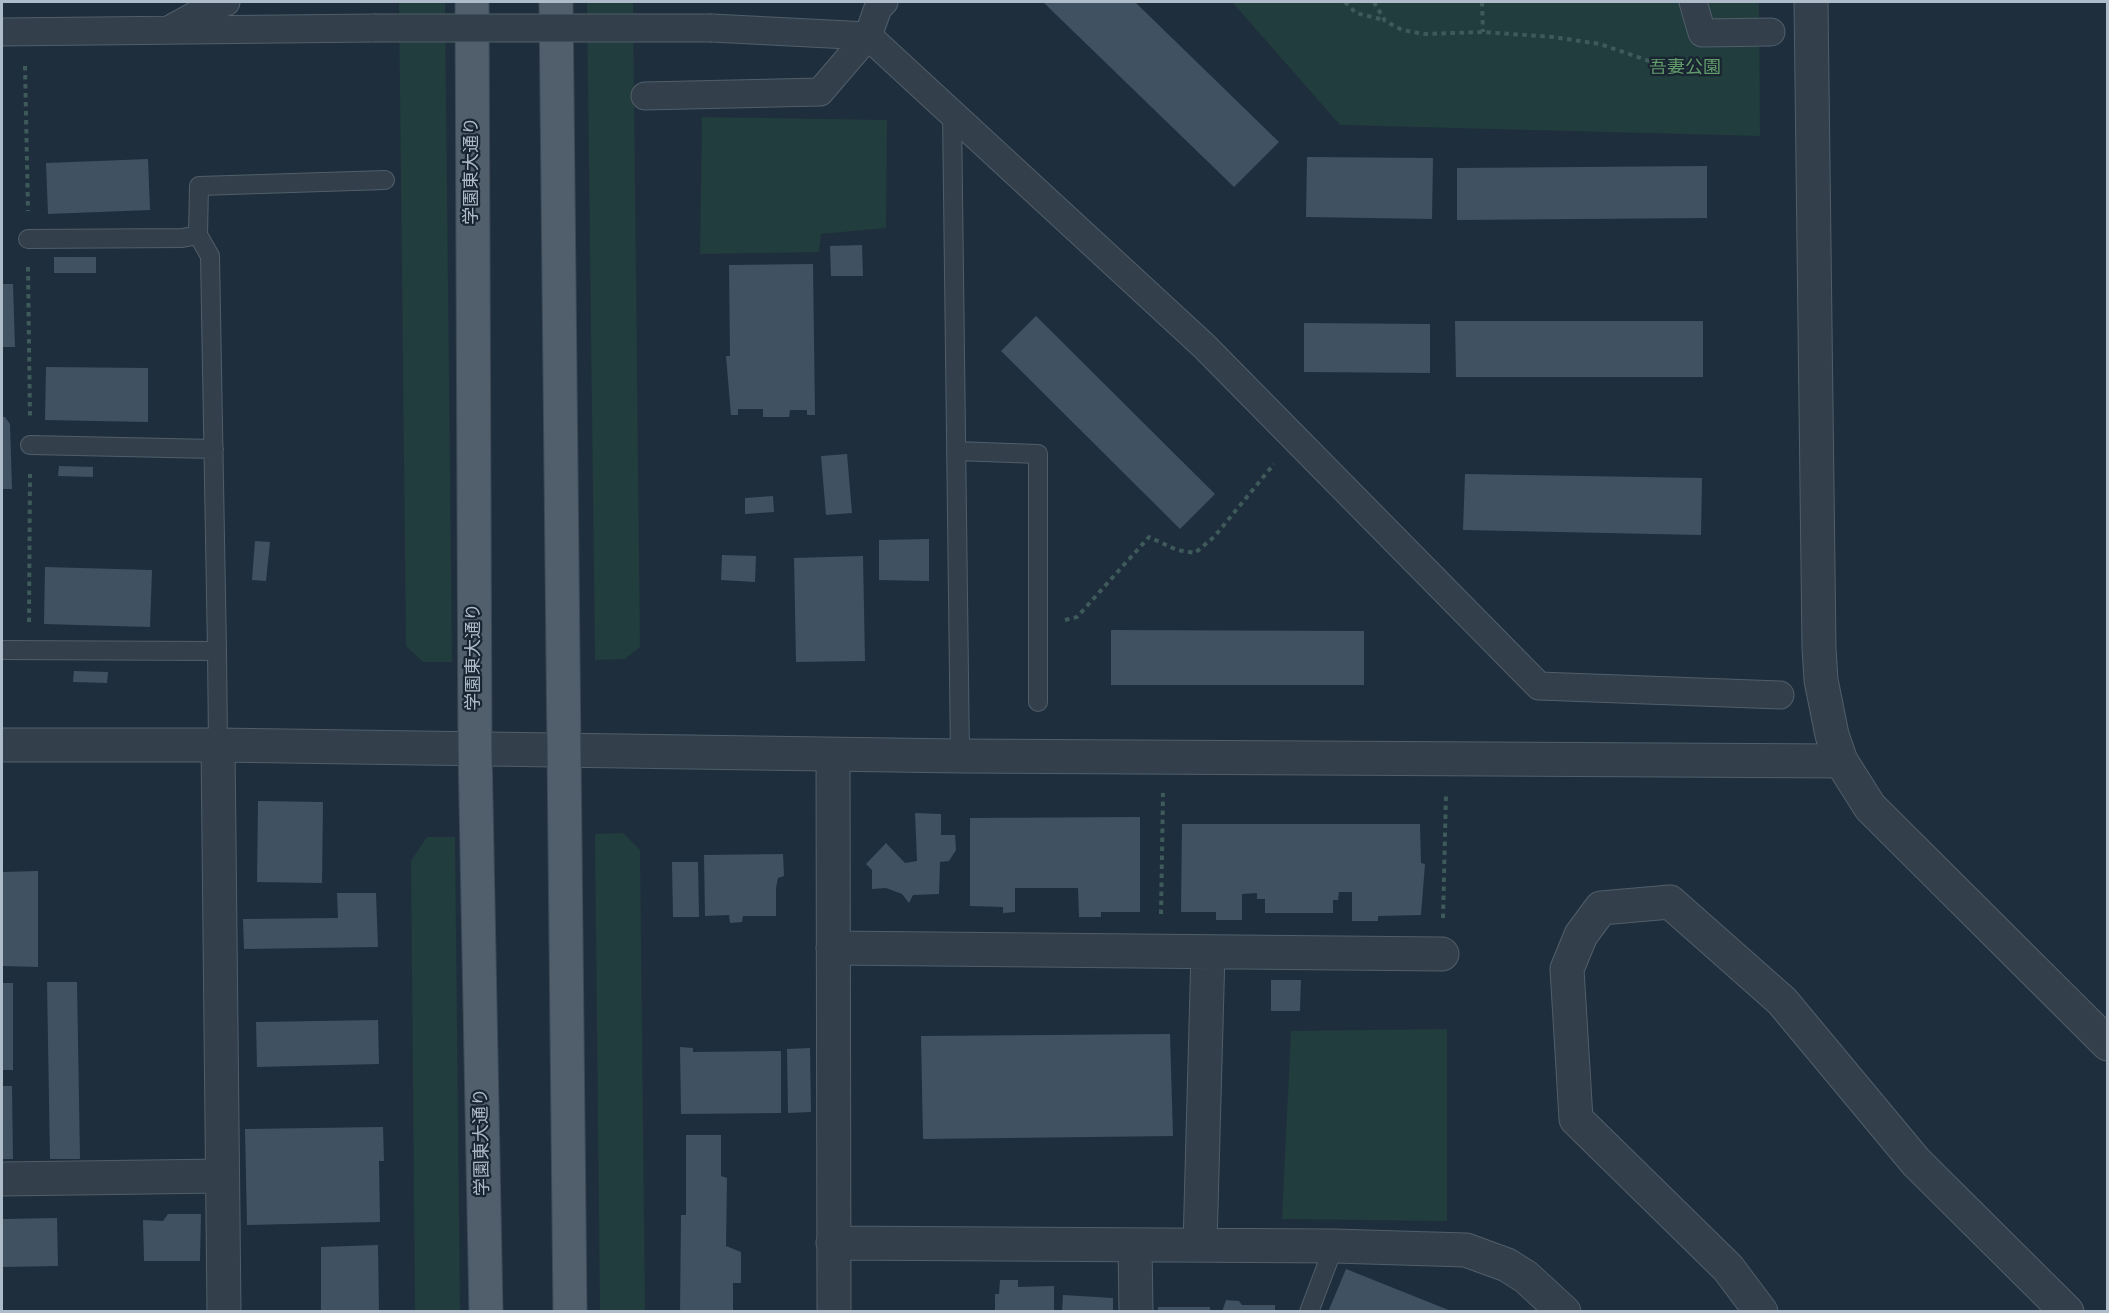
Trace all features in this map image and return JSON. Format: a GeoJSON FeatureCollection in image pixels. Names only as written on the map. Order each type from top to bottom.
{"type":"FeatureCollection","features":[{"type":"Feature","properties":{"kind":"main road","name":"学園東大通り"},"geometry":{"type":"LineString","coordinates":[[472,2],[475,750],[486,1311]]}},
{"type":"Feature","properties":{"kind":"main road"},"geometry":{"type":"LineString","coordinates":[[556,2],[570,1311]]}},
{"type":"Feature","properties":{"kind":"street"},"geometry":{"type":"LineString","coordinates":[[171,29],[205,10],[226,2]]}},
{"type":"Feature","properties":{"kind":"street"},"geometry":{"type":"LineString","coordinates":[[645,96],[820,92],[868,36],[878,8],[884,2]]}},
{"type":"Feature","properties":{"kind":"street"},"geometry":{"type":"LineString","coordinates":[[1693,2],[1702,33],[1771,32]]}},
{"type":"Feature","properties":{"kind":"street"},"geometry":{"type":"LineString","coordinates":[[1811,2],[1819,648],[1826,710],[1841,761],[1870,807],[2108,1044]]}},
{"type":"Feature","properties":{"kind":"street"},"geometry":{"type":"LineString","coordinates":[[13,32],[171,29],[711,28],[868,36],[1204,346],[1539,686],[1780,695]]}},
{"type":"Feature","properties":{"kind":"street"},"geometry":{"type":"LineString","coordinates":[[2,745],[833,755],[1841,761]]}},
{"type":"Feature","properties":{"kind":"street"},"geometry":{"type":"LineString","coordinates":[[218,746],[224,1311]]}},
{"type":"Feature","properties":{"kind":"street"},"geometry":{"type":"LineString","coordinates":[[833,755],[834,1311]]}},
{"type":"Feature","properties":{"kind":"street"},"geometry":{"type":"LineString","coordinates":[[1761,1311],[1728,1268],[1576,1119],[1567,969],[1581,935],[1601,908],[1670,902],[1782,1001],[1916,1162],[2067,1311]]}},
{"type":"Feature","properties":{"kind":"street"},"geometry":{"type":"LineString","coordinates":[[833,948],[1442,954]]}},
{"type":"Feature","properties":{"kind":"street"},"geometry":{"type":"LineString","coordinates":[[1200,1245],[1208,952]]}},
{"type":"Feature","properties":{"kind":"street"},"geometry":{"type":"LineString","coordinates":[[2,1179],[222,1176]]}},
{"type":"Feature","properties":{"kind":"street"},"geometry":{"type":"LineString","coordinates":[[833,1243],[1334,1246],[1466,1250],[1507,1265],[1526,1276],[1564,1311]]}},
{"type":"Feature","properties":{"kind":"street"},"geometry":{"type":"LineString","coordinates":[[1135,1245],[1136,1311]]}},
{"type":"Feature","properties":{"kind":"lane"},"geometry":{"type":"LineString","coordinates":[[952,113],[960,756]]}},
{"type":"Feature","properties":{"kind":"lane"},"geometry":{"type":"LineString","coordinates":[[218,746],[210,256],[198,235],[199,186],[385,180]]}},
{"type":"Feature","properties":{"kind":"lane"},"geometry":{"type":"LineString","coordinates":[[28,239],[182,238],[198,235]]}},
{"type":"Feature","properties":{"kind":"lane"},"geometry":{"type":"LineString","coordinates":[[30,445],[214,449]]}},
{"type":"Feature","properties":{"kind":"lane"},"geometry":{"type":"LineString","coordinates":[[956,451],[1038,454],[1038,702]]}},
{"type":"Feature","properties":{"kind":"lane"},"geometry":{"type":"LineString","coordinates":[[2,650],[217,651]]}},
{"type":"Feature","properties":{"kind":"lane"},"geometry":{"type":"LineString","coordinates":[[1309,1311],[1334,1246]]}},
{"type":"Feature","properties":{"kind":"path"},"geometry":{"type":"LineString","coordinates":[[1345,2],[1356,13],[1385,21],[1402,30],[1425,34],[1483,32],[1600,44],[1664,66],[1679,64],[1702,33]]}},
{"type":"Feature","properties":{"kind":"path"},"geometry":{"type":"LineString","coordinates":[[1374,2],[1385,21]]}},
{"type":"Feature","properties":{"kind":"path"},"geometry":{"type":"LineString","coordinates":[[1482,2],[1483,32]]}},
{"type":"Feature","properties":{"kind":"path"},"geometry":{"type":"LineString","coordinates":[[13,32],[28,239],[29,650]]}},
{"type":"Feature","properties":{"kind":"path"},"geometry":{"type":"LineString","coordinates":[[1038,626],[1077,617],[1149,537],[1177,550],[1195,554],[1214,537],[1295,438]]}},
{"type":"Feature","properties":{"kind":"path"},"geometry":{"type":"LineString","coordinates":[[1160,951],[1163,783]]}},
{"type":"Feature","properties":{"kind":"path"},"geometry":{"type":"LineString","coordinates":[[1442,954],[1446,786]]}},
{"type":"Feature","properties":{"kind":"green space"},"geometry":{"type":"Polygon","coordinates":[[[399,2],[445,2],[452,662],[423,662],[406,646],[399,2]]]}},
{"type":"Feature","properties":{"kind":"green space"},"geometry":{"type":"Polygon","coordinates":[[[587,2],[633,2],[640,647],[625,659],[595,660],[587,2]]]}},
{"type":"Feature","properties":{"kind":"green space","name":"吾妻公園"},"geometry":{"type":"Polygon","coordinates":[[[1232,2],[1759,2],[1760,136],[1340,125],[1232,2]]]}},
{"type":"Feature","properties":{"kind":"green space"},"geometry":{"type":"Polygon","coordinates":[[[702,117],[887,120],[886,228],[821,234],[819,252],[700,254],[702,117]]]}},
{"type":"Feature","properties":{"kind":"green space"},"geometry":{"type":"Polygon","coordinates":[[[623,833],[640,850],[645,1311],[600,1312],[595,834],[623,833]]]}},
{"type":"Feature","properties":{"kind":"green space"},"geometry":{"type":"Polygon","coordinates":[[[427,837],[455,837],[460,1311],[415,1311],[411,861],[427,837]]]}},
{"type":"Feature","properties":{"kind":"green space"},"geometry":{"type":"Polygon","coordinates":[[[1447,1029],[1447,1221],[1282,1219],[1291,1031],[1447,1029]]]}},
{"type":"Feature","properties":{"kind":"building"},"geometry":{"type":"Polygon","coordinates":[[[1043,2],[1135,2],[1279,142],[1234,187],[1043,2]]]}},
{"type":"Feature","properties":{"kind":"building"},"geometry":{"type":"Polygon","coordinates":[[[1307,157],[1433,158],[1432,219],[1306,217],[1307,157]]]}},
{"type":"Feature","properties":{"kind":"building"},"geometry":{"type":"Polygon","coordinates":[[[148,159],[150,210],[48,214],[46,163],[148,159]]]}},
{"type":"Feature","properties":{"kind":"building"},"geometry":{"type":"Polygon","coordinates":[[[1707,166],[1707,218],[1457,220],[1457,168],[1707,166]]]}},
{"type":"Feature","properties":{"kind":"building"},"geometry":{"type":"Polygon","coordinates":[[[862,245],[863,276],[831,276],[830,246],[862,245]]]}},
{"type":"Feature","properties":{"kind":"building"},"geometry":{"type":"Polygon","coordinates":[[[54,257],[96,257],[96,273],[54,273],[54,257]]]}},
{"type":"Feature","properties":{"kind":"building"},"geometry":{"type":"Polygon","coordinates":[[[813,264],[815,415],[807,415],[807,410],[790,410],[789,417],[763,417],[763,409],[738,409],[738,415],[731,415],[726,356],[730,356],[729,265],[813,264]]]}},
{"type":"Feature","properties":{"kind":"building"},"geometry":{"type":"Polygon","coordinates":[[[2,284],[13,284],[15,347],[2,347],[2,284]]]}},
{"type":"Feature","properties":{"kind":"building"},"geometry":{"type":"Polygon","coordinates":[[[1036,316],[1215,494],[1180,529],[1001,351],[1036,316]]]}},
{"type":"Feature","properties":{"kind":"building"},"geometry":{"type":"Polygon","coordinates":[[[1455,321],[1703,321],[1703,377],[1456,377],[1455,321]]]}},
{"type":"Feature","properties":{"kind":"building"},"geometry":{"type":"Polygon","coordinates":[[[1304,323],[1430,324],[1430,373],[1304,372],[1304,323]]]}},
{"type":"Feature","properties":{"kind":"building"},"geometry":{"type":"Polygon","coordinates":[[[46,367],[148,368],[148,422],[45,420],[46,367]]]}},
{"type":"Feature","properties":{"kind":"building"},"geometry":{"type":"Polygon","coordinates":[[[2,417],[5,417],[10,424],[12,489],[2,489],[2,417]]]}},
{"type":"Feature","properties":{"kind":"building"},"geometry":{"type":"Polygon","coordinates":[[[847,454],[852,513],[826,515],[821,456],[847,454]]]}},
{"type":"Feature","properties":{"kind":"building"},"geometry":{"type":"Polygon","coordinates":[[[59,466],[93,467],[93,477],[58,476],[59,466]]]}},
{"type":"Feature","properties":{"kind":"building"},"geometry":{"type":"Polygon","coordinates":[[[1465,474],[1702,478],[1701,535],[1463,530],[1465,474]]]}},
{"type":"Feature","properties":{"kind":"building"},"geometry":{"type":"Polygon","coordinates":[[[773,496],[774,512],[745,514],[745,498],[773,496]]]}},
{"type":"Feature","properties":{"kind":"building"},"geometry":{"type":"Polygon","coordinates":[[[929,539],[929,581],[879,580],[879,540],[929,539]]]}},
{"type":"Feature","properties":{"kind":"building"},"geometry":{"type":"Polygon","coordinates":[[[255,541],[270,542],[266,581],[252,580],[255,541]]]}},
{"type":"Feature","properties":{"kind":"building"},"geometry":{"type":"Polygon","coordinates":[[[722,555],[756,556],[755,582],[721,580],[722,555]]]}},
{"type":"Feature","properties":{"kind":"building"},"geometry":{"type":"Polygon","coordinates":[[[863,556],[865,661],[796,662],[794,558],[863,556]]]}},
{"type":"Feature","properties":{"kind":"building"},"geometry":{"type":"Polygon","coordinates":[[[45,567],[152,570],[150,627],[44,624],[45,567]]]}},
{"type":"Feature","properties":{"kind":"building"},"geometry":{"type":"Polygon","coordinates":[[[1111,630],[1364,631],[1364,685],[1111,685],[1111,630]]]}},
{"type":"Feature","properties":{"kind":"building"},"geometry":{"type":"Polygon","coordinates":[[[74,671],[108,672],[107,683],[73,682],[74,671]]]}},
{"type":"Feature","properties":{"kind":"building"},"geometry":{"type":"Polygon","coordinates":[[[258,801],[323,802],[322,883],[257,882],[258,801]]]}},
{"type":"Feature","properties":{"kind":"building"},"geometry":{"type":"Polygon","coordinates":[[[915,813],[941,814],[941,835],[955,835],[956,850],[949,861],[940,862],[939,894],[913,895],[909,903],[902,894],[886,888],[872,889],[872,870],[866,864],[886,843],[905,863],[917,861],[915,813]]]}},
{"type":"Feature","properties":{"kind":"building"},"geometry":{"type":"Polygon","coordinates":[[[1140,817],[1140,912],[1101,912],[1101,917],[1079,917],[1078,888],[1015,888],[1015,912],[1003,913],[1003,907],[970,906],[970,818],[1140,817]]]}},
{"type":"Feature","properties":{"kind":"building"},"geometry":{"type":"Polygon","coordinates":[[[1182,824],[1420,824],[1421,863],[1425,864],[1421,915],[1378,916],[1378,921],[1352,921],[1352,892],[1339,892],[1338,900],[1333,900],[1333,913],[1265,913],[1265,899],[1257,899],[1257,893],[1242,894],[1242,920],[1216,920],[1216,912],[1181,912],[1182,824]]]}},
{"type":"Feature","properties":{"kind":"building"},"geometry":{"type":"Polygon","coordinates":[[[783,854],[784,876],[778,878],[776,888],[776,916],[743,916],[742,922],[730,923],[729,915],[705,916],[704,855],[783,854]]]}},
{"type":"Feature","properties":{"kind":"building"},"geometry":{"type":"Polygon","coordinates":[[[672,862],[698,862],[699,917],[673,917],[672,862]]]}},
{"type":"Feature","properties":{"kind":"building"},"geometry":{"type":"Polygon","coordinates":[[[38,871],[38,967],[2,966],[2,872],[38,871]]]}},
{"type":"Feature","properties":{"kind":"building"},"geometry":{"type":"Polygon","coordinates":[[[337,893],[376,893],[378,947],[244,949],[243,919],[338,918],[337,893]]]}},
{"type":"Feature","properties":{"kind":"building"},"geometry":{"type":"Polygon","coordinates":[[[1271,980],[1301,980],[1300,1011],[1271,1011],[1271,980]]]}},
{"type":"Feature","properties":{"kind":"building"},"geometry":{"type":"Polygon","coordinates":[[[47,982],[77,982],[80,1159],[50,1159],[47,982]]]}},
{"type":"Feature","properties":{"kind":"building"},"geometry":{"type":"Polygon","coordinates":[[[2,983],[13,983],[13,1070],[2,1070],[2,983]]]}},
{"type":"Feature","properties":{"kind":"building"},"geometry":{"type":"Polygon","coordinates":[[[378,1020],[379,1064],[257,1067],[256,1022],[378,1020]]]}},
{"type":"Feature","properties":{"kind":"building"},"geometry":{"type":"Polygon","coordinates":[[[1170,1034],[1173,1136],[923,1139],[921,1036],[1170,1034]]]}},
{"type":"Feature","properties":{"kind":"building"},"geometry":{"type":"Polygon","coordinates":[[[680,1047],[693,1048],[693,1052],[781,1051],[781,1113],[681,1114],[680,1047]]]}},
{"type":"Feature","properties":{"kind":"building"},"geometry":{"type":"Polygon","coordinates":[[[810,1048],[811,1112],[788,1113],[787,1049],[810,1048]]]}},
{"type":"Feature","properties":{"kind":"building"},"geometry":{"type":"Polygon","coordinates":[[[2,1086],[12,1086],[13,1159],[2,1159],[2,1086]]]}},
{"type":"Feature","properties":{"kind":"building"},"geometry":{"type":"Polygon","coordinates":[[[383,1127],[384,1161],[379,1161],[380,1222],[247,1225],[245,1129],[383,1127]]]}},
{"type":"Feature","properties":{"kind":"building"},"geometry":{"type":"Polygon","coordinates":[[[686,1135],[721,1135],[721,1176],[727,1178],[726,1246],[741,1252],[741,1283],[733,1283],[733,1312],[680,1312],[681,1215],[686,1215],[686,1135]]]}},
{"type":"Feature","properties":{"kind":"building"},"geometry":{"type":"Polygon","coordinates":[[[168,1214],[201,1214],[200,1261],[144,1261],[143,1220],[163,1221],[168,1214]]]}},
{"type":"Feature","properties":{"kind":"building"},"geometry":{"type":"Polygon","coordinates":[[[57,1218],[58,1266],[2,1267],[2,1219],[57,1218]]]}},
{"type":"Feature","properties":{"kind":"building"},"geometry":{"type":"Polygon","coordinates":[[[378,1245],[379,1312],[321,1312],[321,1247],[378,1245]]]}},
{"type":"Feature","properties":{"kind":"building"},"geometry":{"type":"Polygon","coordinates":[[[1346,1269],[1451,1311],[1451,1312],[1328,1312],[1346,1269]]]}},
{"type":"Feature","properties":{"kind":"building"},"geometry":{"type":"Polygon","coordinates":[[[1000,1280],[1018,1280],[1018,1287],[1054,1286],[1054,1312],[995,1312],[995,1294],[999,1294],[1000,1280]]]}},
{"type":"Feature","properties":{"kind":"building"},"geometry":{"type":"Polygon","coordinates":[[[1063,1295],[1113,1298],[1113,1312],[1062,1312],[1063,1295]]]}},
{"type":"Feature","properties":{"kind":"building"},"geometry":{"type":"Polygon","coordinates":[[[1226,1300],[1239,1301],[1242,1305],[1275,1305],[1275,1312],[1222,1312],[1226,1300]]]}},
{"type":"Feature","properties":{"kind":"building"},"geometry":{"type":"Polygon","coordinates":[[[1158,1307],[1210,1307],[1210,1312],[1158,1312],[1158,1307]]]}}]}
